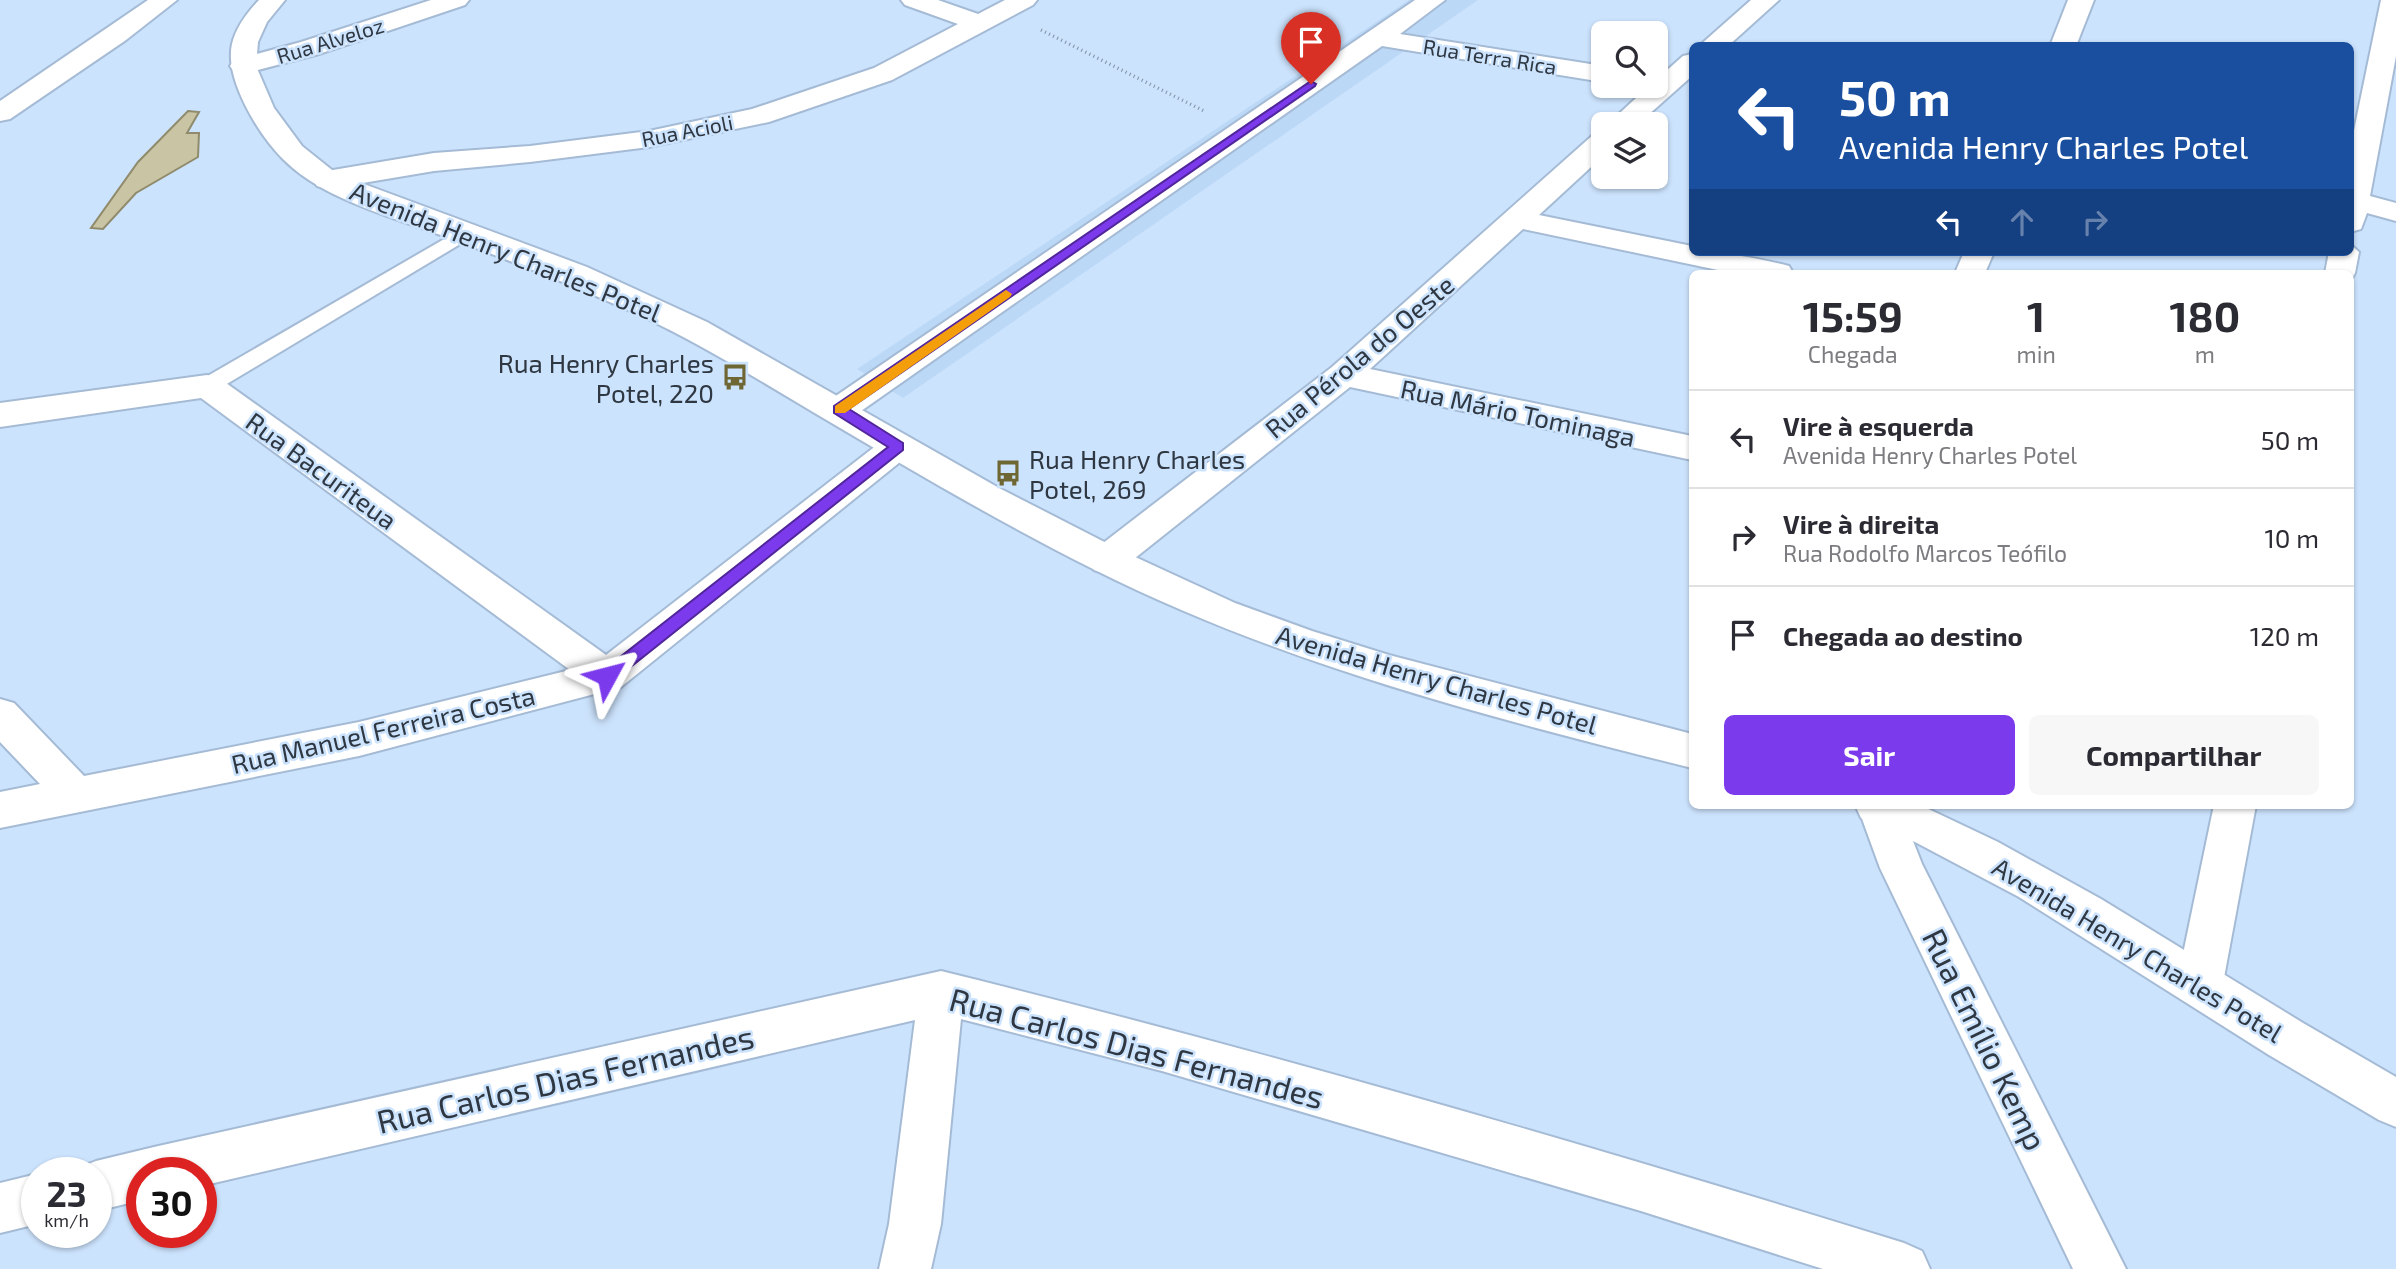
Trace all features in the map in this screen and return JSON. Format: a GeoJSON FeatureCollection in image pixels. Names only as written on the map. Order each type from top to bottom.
{"type":"FeatureCollection","features":[{"type":"Feature","properties":{"kind":"street"},"geometry":{"type":"LineString","coordinates":[[0,113],[117,35],[164,0]]}},
{"type":"Feature","properties":{"kind":"street"},"geometry":{"type":"LineString","coordinates":[[243,66],[244,42],[255,20],[272,0]]}},
{"type":"Feature","properties":{"kind":"street","name":"Rua Alveloz"},"geometry":{"type":"LineString","coordinates":[[243,66],[310,48],[456,0]]}},
{"type":"Feature","properties":{"kind":"street"},"geometry":{"type":"LineString","coordinates":[[914,0],[1002,11]]}},
{"type":"Feature","properties":{"kind":"street"},"geometry":{"type":"LineString","coordinates":[[839,410],[1432,0]]}},
{"type":"Feature","properties":{"kind":"street"},"geometry":{"type":"LineString","coordinates":[[1717,42],[1766,0]]}},
{"type":"Feature","properties":{"kind":"street"},"geometry":{"type":"LineString","coordinates":[[2065,42],[2081,0]]}},
{"type":"Feature","properties":{"kind":"street"},"geometry":{"type":"LineString","coordinates":[[2354,198],[2395,0]]}},
{"type":"Feature","properties":{"kind":"street","name":"Rua Acioli"},"geometry":{"type":"LineString","coordinates":[[327,180],[434,162],[530,154],[649,139],[759,116],[883,74],[1002,11]]}},
{"type":"Feature","properties":{"kind":"street","name":"Rua Terra Rica"},"geometry":{"type":"LineString","coordinates":[[1378,38],[1591,72]]}},
{"type":"Feature","properties":{"kind":"street"},"geometry":{"type":"LineString","coordinates":[[1637,112],[1671,85],[1689,65]]}},
{"type":"Feature","properties":{"kind":"street","name":"Avenida Henry Charles Potel"},"geometry":{"type":"LineString","coordinates":[[243,66],[261,109],[292,152],[327,180],[576,274],[696,329],[986,497],[1107,560],[1222,612],[1301,643],[1426,681],[1689,750]]}},
{"type":"Feature","properties":{"kind":"street","name":"Rua Pérola do Oeste"},"geometry":{"type":"LineString","coordinates":[[1107,560],[1344,375],[1591,152]]}},
{"type":"Feature","properties":{"kind":"street"},"geometry":{"type":"LineString","coordinates":[[2354,208],[2396,212]]}},
{"type":"Feature","properties":{"kind":"street"},"geometry":{"type":"LineString","coordinates":[[1516,219],[1689,255]]}},
{"type":"Feature","properties":{"kind":"street"},"geometry":{"type":"LineString","coordinates":[[1696,256],[1763,270]]}},
{"type":"Feature","properties":{"kind":"street","name":"Rua Mário Tominaga"},"geometry":{"type":"LineString","coordinates":[[1344,375],[1689,447]]}},
{"type":"Feature","properties":{"kind":"street"},"geometry":{"type":"LineString","coordinates":[[0,415],[207,386]]}},
{"type":"Feature","properties":{"kind":"street","name":"Rua Bacuriteua"},"geometry":{"type":"LineString","coordinates":[[207,386],[607,676]]}},
{"type":"Feature","properties":{"kind":"street","name":"Rua Manuel Ferreira Costa"},"geometry":{"type":"LineString","coordinates":[[0,810],[359,739],[607,676],[898,446]]}},
{"type":"Feature","properties":{"kind":"street"},"geometry":{"type":"LineString","coordinates":[[0,715],[76,795]]}},
{"type":"Feature","properties":{"kind":"street","name":"Rua Emílio Kemp"},"geometry":{"type":"LineString","coordinates":[[1879,809],[1902,868],[2100,1269]]}},
{"type":"Feature","properties":{"kind":"street","name":"Avenida Henry Charles Potel"},"geometry":{"type":"LineString","coordinates":[[1886,809],[1970,848],[2067,901],[2286,1039],[2396,1103]]}},
{"type":"Feature","properties":{"kind":"street"},"geometry":{"type":"LineString","coordinates":[[2200,983],[2234,809]]}},
{"type":"Feature","properties":{"kind":"street"},"geometry":{"type":"LineString","coordinates":[[905,1269],[915,1224],[941,992]]}},
{"type":"Feature","properties":{"kind":"street","name":"Rua Carlos Dias Fernandes"},"geometry":{"type":"LineString","coordinates":[[217,1158],[941,992],[1215,1064],[1641,1186],[1904,1269]]}},
{"type":"Feature","properties":{"kind":"street"},"geometry":{"type":"LineString","coordinates":[[0,1208],[21,1203]]}},
{"type":"Feature","properties":{"kind":"lane"},"geometry":{"type":"LineString","coordinates":[[207,386],[465,233]]}},
{"type":"Feature","properties":{"kind":"path"},"geometry":{"type":"LineString","coordinates":[[1002,11],[1244,130]]}},
{"type":"Feature","properties":{"kind":"shaded area"},"geometry":{"type":"Polygon","coordinates":[[[1409,0],[1478,0],[903,398],[857,369],[1409,0]]]}},
{"type":"Feature","properties":{"kind":"building"},"geometry":{"type":"Polygon","coordinates":[[[188,111],[199,112],[187,133],[199,133],[198,157],[136,193],[103,229],[91,228],[138,162],[188,111]]]}},
{"type":"Feature","properties":{"kind":"slow traffic"},"geometry":{"type":"LineString","coordinates":[[840,409],[1006,294]]}},
{"type":"Feature","properties":{"kind":"place","name":"Rua Henry Charles Potel, 220"},"geometry":{"type":"Point","coordinates":[735,377]}},
{"type":"Feature","properties":{"kind":"place","name":"Rua Henry Charles Potel, 269"},"geometry":{"type":"Point","coordinates":[1008,473]}},
{"type":"Feature","properties":{"kind":"route"},"geometry":{"type":"LineString","coordinates":[[607,676],[898,446],[839,410],[877,381],[1311,84]]}}]}
